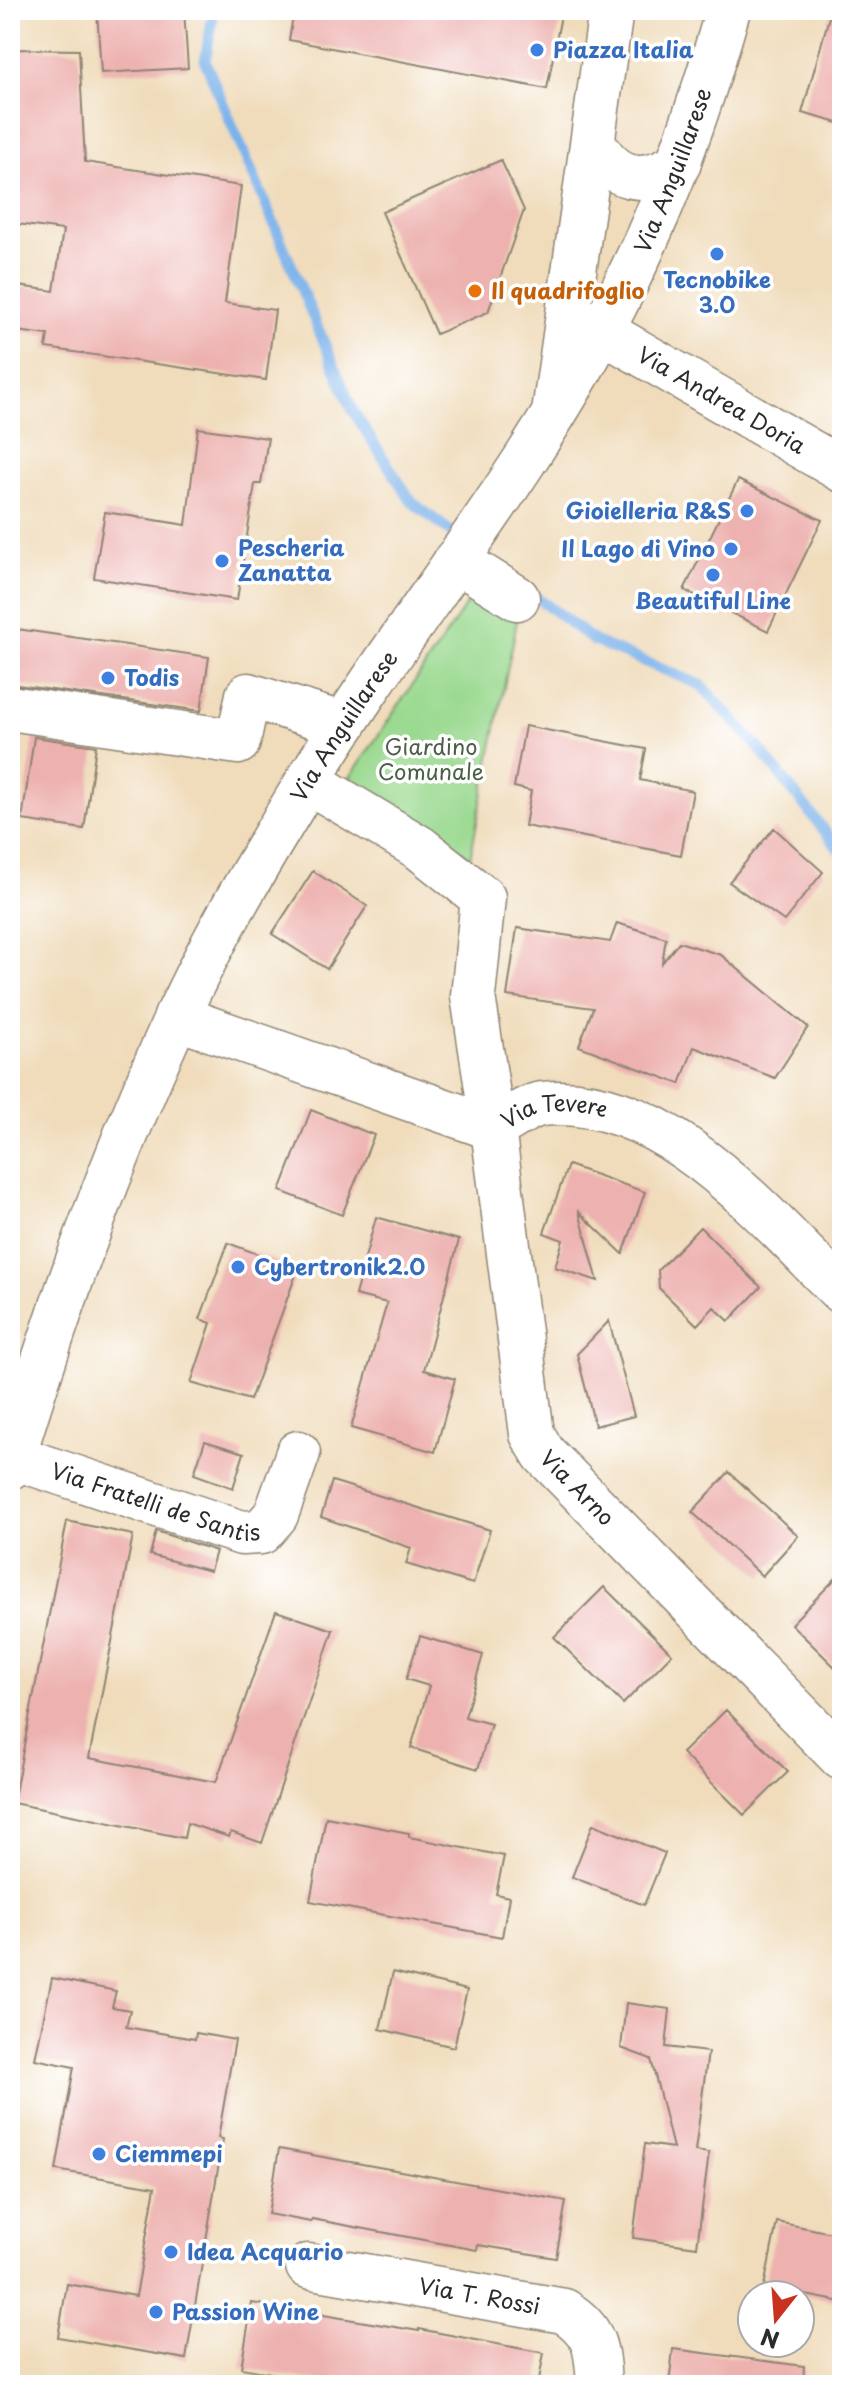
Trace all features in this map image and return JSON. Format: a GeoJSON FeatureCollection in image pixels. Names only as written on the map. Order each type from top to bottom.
{"type":"FeatureCollection","features":[{"type":"Feature","properties":{"kind":"street"},"geometry":{"type":"LineString","coordinates":[[554,413],[611,10]]}},
{"type":"Feature","properties":{"kind":"street","name":"Via Anguillarese"},"geometry":{"type":"LineString","coordinates":[[12,1462],[49,1338],[108,1176],[176,1017],[242,893],[308,781],[488,516],[602,331],[658,219],[697,116],[728,10]]}},
{"type":"Feature","properties":{"kind":"street"},"geometry":{"type":"LineString","coordinates":[[593,142],[604,161],[630,176],[662,174],[679,163]]}},
{"type":"Feature","properties":{"kind":"street","name":"Via Andrea Doria"},"geometry":{"type":"LineString","coordinates":[[602,331],[842,470]]}},
{"type":"Feature","properties":{"kind":"street"},"geometry":{"type":"LineString","coordinates":[[456,560],[517,598]]}},
{"type":"Feature","properties":{"kind":"street"},"geometry":{"type":"LineString","coordinates":[[10,708],[238,742],[248,695],[344,725]]}},
{"type":"Feature","properties":{"kind":"street","name":"Via Arno"},"geometry":{"type":"LineString","coordinates":[[308,781],[420,848],[483,898],[473,996],[532,1434],[544,1454],[842,1758]]}},
{"type":"Feature","properties":{"kind":"street","name":"Via Tevere"},"geometry":{"type":"LineString","coordinates":[[176,1017],[493,1128],[539,1105],[587,1104],[632,1119],[678,1142],[715,1169],[842,1292]]}},
{"type":"Feature","properties":{"kind":"street","name":"Via Fratelli de Santis"},"geometry":{"type":"LineString","coordinates":[[12,1462],[242,1533],[261,1532],[276,1515],[298,1453]]}},
{"type":"Feature","properties":{"kind":"street","name":"Via T. Rossi"},"geometry":{"type":"LineString","coordinates":[[308,2266],[564,2311],[580,2321],[591,2334],[598,2358],[599,2385]]}},
{"type":"Feature","properties":{"kind":"green space","name":"Giardino Comunale"},"geometry":{"type":"Polygon","coordinates":[[[483,580],[520,606],[470,858],[439,832],[349,779],[483,580]]]}},
{"type":"Feature","properties":{"kind":"building"},"geometry":{"type":"Polygon","coordinates":[[[97,10],[184,10],[188,68],[101,73],[97,10]]]}},
{"type":"Feature","properties":{"kind":"building"},"geometry":{"type":"Polygon","coordinates":[[[294,10],[562,10],[547,89],[289,40],[294,10]]]}},
{"type":"Feature","properties":{"kind":"building"},"geometry":{"type":"Polygon","coordinates":[[[831,10],[842,10],[842,124],[802,113],[831,10]]]}},
{"type":"Feature","properties":{"kind":"building"},"geometry":{"type":"Polygon","coordinates":[[[10,49],[79,50],[85,162],[241,186],[225,303],[275,310],[266,380],[46,348],[48,335],[10,330],[10,285],[54,291],[63,230],[10,223],[10,49]]]}},
{"type":"Feature","properties":{"kind":"building"},"geometry":{"type":"Polygon","coordinates":[[[501,160],[524,210],[488,312],[436,334],[382,212],[501,160]]]}},
{"type":"Feature","properties":{"kind":"building"},"geometry":{"type":"Polygon","coordinates":[[[198,428],[268,438],[261,484],[255,484],[237,600],[94,578],[105,512],[186,525],[198,428]]]}},
{"type":"Feature","properties":{"kind":"building"},"geometry":{"type":"Polygon","coordinates":[[[738,480],[822,520],[768,631],[684,590],[738,480]]]}},
{"type":"Feature","properties":{"kind":"building","name":"Todis"},"geometry":{"type":"Polygon","coordinates":[[[10,628],[209,657],[201,711],[10,684],[10,628]]]}},
{"type":"Feature","properties":{"kind":"building"},"geometry":{"type":"Polygon","coordinates":[[[525,726],[646,749],[640,780],[693,791],[681,855],[525,826],[531,791],[514,787],[525,726]]]}},
{"type":"Feature","properties":{"kind":"building"},"geometry":{"type":"Polygon","coordinates":[[[34,737],[96,746],[84,829],[22,820],[34,737]]]}},
{"type":"Feature","properties":{"kind":"building"},"geometry":{"type":"Polygon","coordinates":[[[774,828],[823,872],[784,921],[729,882],[774,828]]]}},
{"type":"Feature","properties":{"kind":"building"},"geometry":{"type":"Polygon","coordinates":[[[313,871],[367,906],[327,969],[272,934],[313,871]]]}},
{"type":"Feature","properties":{"kind":"building"},"geometry":{"type":"Polygon","coordinates":[[[617,923],[666,938],[662,963],[679,942],[721,955],[808,1027],[775,1078],[694,1047],[680,1084],[579,1046],[593,1008],[507,996],[517,928],[610,942],[617,923]]]}},
{"type":"Feature","properties":{"kind":"building"},"geometry":{"type":"Polygon","coordinates":[[[311,1110],[374,1135],[342,1215],[280,1191],[311,1110]]]}},
{"type":"Feature","properties":{"kind":"building"},"geometry":{"type":"Polygon","coordinates":[[[568,1165],[645,1192],[623,1254],[579,1212],[598,1281],[555,1267],[563,1240],[544,1233],[568,1165]]]}},
{"type":"Feature","properties":{"kind":"building"},"geometry":{"type":"Polygon","coordinates":[[[376,1217],[459,1240],[424,1370],[455,1379],[435,1452],[351,1428],[387,1303],[355,1295],[376,1217]]]}},
{"type":"Feature","properties":{"kind":"building"},"geometry":{"type":"Polygon","coordinates":[[[700,1227],[761,1287],[729,1321],[714,1307],[697,1325],[659,1288],[658,1270],[700,1227]]]}},
{"type":"Feature","properties":{"kind":"building"},"geometry":{"type":"Polygon","coordinates":[[[228,1243],[298,1269],[250,1400],[191,1383],[211,1323],[200,1319],[228,1243]]]}},
{"type":"Feature","properties":{"kind":"building"},"geometry":{"type":"Polygon","coordinates":[[[609,1321],[634,1416],[595,1426],[577,1354],[609,1321]]]}},
{"type":"Feature","properties":{"kind":"building"},"geometry":{"type":"Polygon","coordinates":[[[205,1441],[244,1453],[233,1488],[194,1474],[205,1441]]]}},
{"type":"Feature","properties":{"kind":"building"},"geometry":{"type":"Polygon","coordinates":[[[729,1472],[798,1536],[762,1576],[692,1512],[729,1472]]]}},
{"type":"Feature","properties":{"kind":"building"},"geometry":{"type":"Polygon","coordinates":[[[332,1481],[490,1530],[473,1584],[406,1564],[411,1548],[321,1517],[332,1481]]]}},
{"type":"Feature","properties":{"kind":"building"},"geometry":{"type":"Polygon","coordinates":[[[67,1521],[133,1535],[89,1758],[216,1782],[276,1611],[333,1630],[262,1843],[231,1832],[229,1837],[187,1823],[184,1838],[13,1803],[67,1521]]]}},
{"type":"Feature","properties":{"kind":"building"},"geometry":{"type":"Polygon","coordinates":[[[156,1531],[216,1551],[210,1571],[150,1555],[156,1531]]]}},
{"type":"Feature","properties":{"kind":"building"},"geometry":{"type":"Polygon","coordinates":[[[842,1572],[842,1674],[791,1624],[842,1572]]]}},
{"type":"Feature","properties":{"kind":"building"},"geometry":{"type":"Polygon","coordinates":[[[604,1587],[672,1654],[623,1704],[554,1637],[604,1587]]]}},
{"type":"Feature","properties":{"kind":"building"},"geometry":{"type":"Polygon","coordinates":[[[420,1636],[483,1655],[465,1717],[491,1724],[478,1769],[411,1748],[429,1686],[406,1679],[420,1636]]]}},
{"type":"Feature","properties":{"kind":"building"},"geometry":{"type":"Polygon","coordinates":[[[726,1710],[788,1772],[744,1815],[682,1753],[726,1710]]]}},
{"type":"Feature","properties":{"kind":"building"},"geometry":{"type":"Polygon","coordinates":[[[326,1817],[504,1856],[496,1894],[509,1897],[502,1937],[310,1901],[326,1817]]]}},
{"type":"Feature","properties":{"kind":"building"},"geometry":{"type":"Polygon","coordinates":[[[593,1824],[665,1853],[644,1905],[572,1877],[593,1824]]]}},
{"type":"Feature","properties":{"kind":"building"},"geometry":{"type":"Polygon","coordinates":[[[393,1972],[467,1990],[454,2047],[380,2029],[393,1972]]]}},
{"type":"Feature","properties":{"kind":"building"},"geometry":{"type":"Polygon","coordinates":[[[52,1978],[116,1991],[112,2007],[130,2010],[126,2027],[195,2039],[196,2033],[235,2040],[218,2138],[223,2139],[186,2359],[58,2337],[67,2284],[136,2296],[155,2187],[56,2170],[74,2067],[35,2059],[52,1978]]]}},
{"type":"Feature","properties":{"kind":"building"},"geometry":{"type":"Polygon","coordinates":[[[626,2003],[670,2009],[666,2047],[708,2052],[695,2151],[709,2153],[697,2247],[633,2238],[645,2144],[673,2148],[651,2059],[621,2048],[626,2003]]]}},
{"type":"Feature","properties":{"kind":"building"},"geometry":{"type":"Polygon","coordinates":[[[279,2149],[566,2201],[556,2258],[478,2245],[477,2250],[312,2219],[311,2222],[268,2214],[279,2149]]]}},
{"type":"Feature","properties":{"kind":"building"},"geometry":{"type":"Polygon","coordinates":[[[777,2222],[842,2235],[842,2302],[816,2297],[816,2279],[766,2279],[777,2222]]]}},
{"type":"Feature","properties":{"kind":"building"},"geometry":{"type":"Polygon","coordinates":[[[252,2303],[419,2329],[544,2353],[538,2385],[343,2385],[241,2368],[252,2303]]]}},
{"type":"Feature","properties":{"kind":"building"},"geometry":{"type":"Polygon","coordinates":[[[673,2349],[804,2366],[803,2385],[669,2385],[673,2349]]]}},
{"type":"Feature","properties":{"kind":"waterway"},"geometry":{"type":"LineString","coordinates":[[214,10],[205,61],[353,411],[412,502],[459,538]]}},
{"type":"Feature","properties":{"kind":"waterway"},"geometry":{"type":"LineString","coordinates":[[527,590],[594,641],[701,685],[758,747],[842,853]]}},
{"type":"Feature","properties":{"kind":"place","name":"Piazza Italia"},"geometry":{"type":"Point","coordinates":[537,50]}},
{"type":"Feature","properties":{"kind":"place","name":"Tecnobike 3.0"},"geometry":{"type":"Point","coordinates":[717,254]}},
{"type":"Feature","properties":{"kind":"place","name":"Il quadrifoglio"},"geometry":{"type":"Point","coordinates":[475,291]}},
{"type":"Feature","properties":{"kind":"place","name":"Gioielleria R&S"},"geometry":{"type":"Point","coordinates":[747,511]}},
{"type":"Feature","properties":{"kind":"place","name":"Il Lago di Vino"},"geometry":{"type":"Point","coordinates":[731,549]}},
{"type":"Feature","properties":{"kind":"place","name":"Pescheria Zanatta"},"geometry":{"type":"Point","coordinates":[222,561]}},
{"type":"Feature","properties":{"kind":"place","name":"Beautiful Line"},"geometry":{"type":"Point","coordinates":[713,575]}},
{"type":"Feature","properties":{"kind":"place","name":"Todis"},"geometry":{"type":"Point","coordinates":[108,678]}},
{"type":"Feature","properties":{"kind":"place","name":"Cybertronik2.0"},"geometry":{"type":"Point","coordinates":[238,1267]}},
{"type":"Feature","properties":{"kind":"place","name":"Ciemmepi"},"geometry":{"type":"Point","coordinates":[99,2154]}},
{"type":"Feature","properties":{"kind":"place","name":"Idea Acquario"},"geometry":{"type":"Point","coordinates":[171,2252]}},
{"type":"Feature","properties":{"kind":"place","name":"Passion Wine"},"geometry":{"type":"Point","coordinates":[156,2312]}}]}
